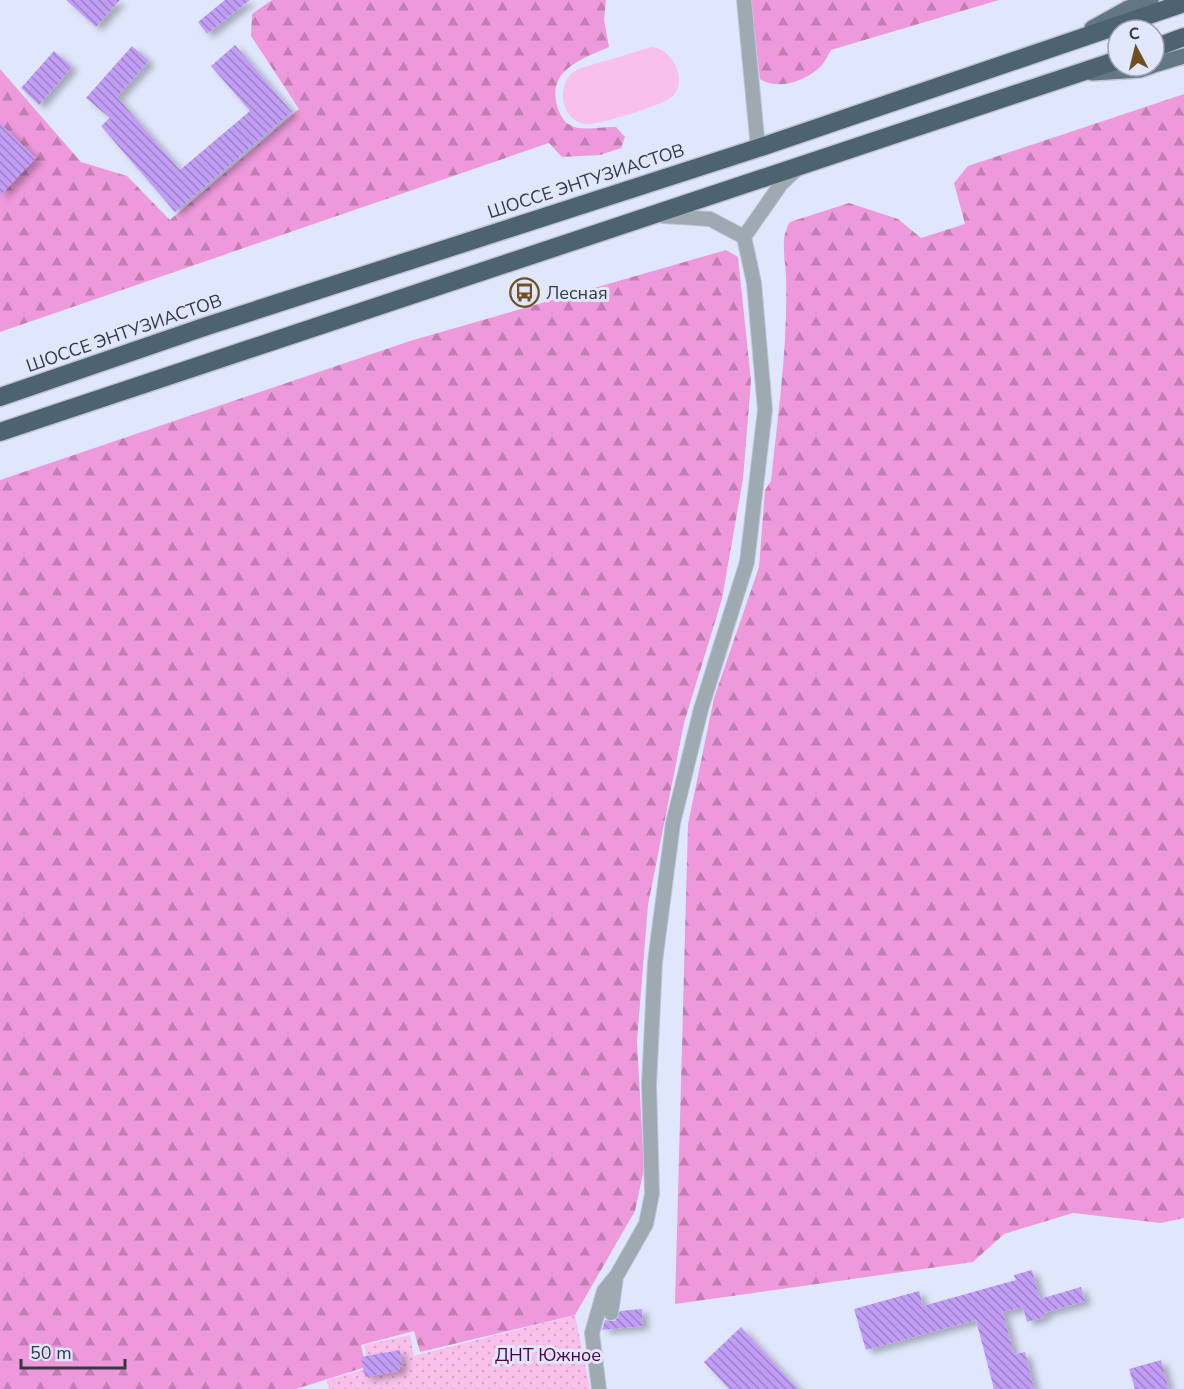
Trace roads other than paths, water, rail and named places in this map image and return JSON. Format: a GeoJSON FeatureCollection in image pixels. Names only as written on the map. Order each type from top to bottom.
{"type":"FeatureCollection","features":[{"type":"Feature","properties":{"kind":"highway","name":"ШОССЕ ЭНТУЗИАСТОВ"},"geometry":{"type":"LineString","coordinates":[[0,397],[218,322],[758,148],[1184,3]]}},
{"type":"Feature","properties":{"kind":"highway"},"geometry":{"type":"LineString","coordinates":[[1166,44],[1184,37]]}},
{"type":"Feature","properties":{"kind":"highway"},"geometry":{"type":"LineString","coordinates":[[0,432],[1106,64]]}},
{"type":"Feature","properties":{"kind":"main road"},"geometry":{"type":"LineString","coordinates":[[1068,41],[1128,8],[1151,0]]}},
{"type":"Feature","properties":{"kind":"main road"},"geometry":{"type":"LineString","coordinates":[[1166,62],[1184,56]]}},
{"type":"Feature","properties":{"kind":"main road"},"geometry":{"type":"LineString","coordinates":[[1077,75],[1106,73]]}},
{"type":"Feature","properties":{"kind":"street"},"geometry":{"type":"LineString","coordinates":[[744,0],[758,148]]}},
{"type":"Feature","properties":{"kind":"street"},"geometry":{"type":"LineString","coordinates":[[599,1389],[592,1333],[603,1291],[617,1275],[646,1224],[652,1194],[649,1085],[655,962],[673,822],[701,709],[747,562],[765,410],[754,283],[744,237],[781,184],[800,166]]}},
{"type":"Feature","properties":{"kind":"street"},"geometry":{"type":"LineString","coordinates":[[648,216],[681,215],[710,219],[744,237]]}},
{"type":"Feature","properties":{"kind":"street"},"geometry":{"type":"LineString","coordinates":[[611,1312],[617,1275]]}},
{"type":"Feature","properties":{"kind":"place","name":"Лесная"},"geometry":{"type":"Point","coordinates":[525,293]}},
{"type":"Feature","properties":{"kind":"park label","name":"ДНТ Южное"},"geometry":{"type":"Point","coordinates":[548,1355]}}]}
